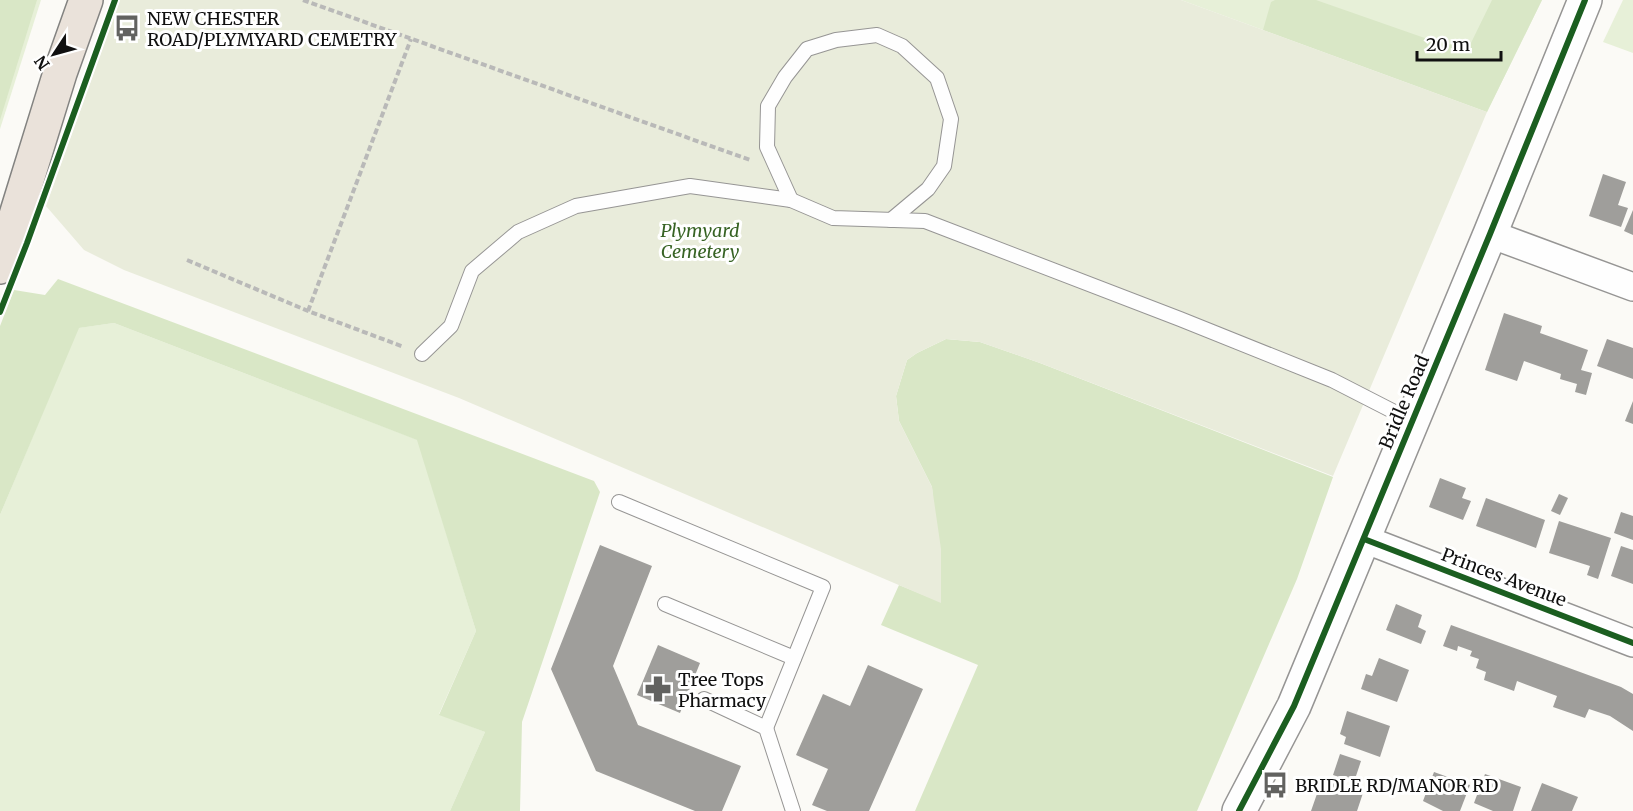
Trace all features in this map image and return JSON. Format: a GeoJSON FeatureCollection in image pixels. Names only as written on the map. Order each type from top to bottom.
{"type":"FeatureCollection","features":[{"type":"Feature","properties":{"kind":"highway"},"geometry":{"type":"LineString","coordinates":[[0,267],[60,72],[86,0]]}},
{"type":"Feature","properties":{"kind":"street","name":"Bridle Road"},"geometry":{"type":"LineString","coordinates":[[1239,811],[1293,706],[1585,0]]}},
{"type":"Feature","properties":{"kind":"street"},"geometry":{"type":"LineString","coordinates":[[1490,234],[1633,287]]}},
{"type":"Feature","properties":{"kind":"street","name":"Princes Avenue"},"geometry":{"type":"LineString","coordinates":[[1364,539],[1633,643]]}},
{"type":"Feature","properties":{"kind":"lane"},"geometry":{"type":"LineString","coordinates":[[791,200],[766,147],[768,106],[807,49],[836,40],[877,35],[902,46],[937,78],[951,120],[944,166],[928,189],[891,220]]}},
{"type":"Feature","properties":{"kind":"lane"},"geometry":{"type":"LineString","coordinates":[[422,354],[452,326],[472,271],[518,232],[576,206],[690,186],[791,200],[833,218],[925,221],[1332,380],[1412,421]]}},
{"type":"Feature","properties":{"kind":"lane"},"geometry":{"type":"LineString","coordinates":[[619,502],[823,586],[766,728],[793,811]]}},
{"type":"Feature","properties":{"kind":"lane"},"geometry":{"type":"LineString","coordinates":[[665,604],[794,658]]}},
{"type":"Feature","properties":{"kind":"lane"},"geometry":{"type":"LineString","coordinates":[[704,699],[766,728]]}},
{"type":"Feature","properties":{"kind":"path"},"geometry":{"type":"LineString","coordinates":[[303,0],[776,169]]}},
{"type":"Feature","properties":{"kind":"path"},"geometry":{"type":"LineString","coordinates":[[308,311],[411,39]]}},
{"type":"Feature","properties":{"kind":"path"},"geometry":{"type":"LineString","coordinates":[[187,260],[308,311],[422,354]]}},
{"type":"Feature","properties":{"kind":"green space"},"geometry":{"type":"Polygon","coordinates":[[[0,0],[41,0],[0,129],[0,0]]]}},
{"type":"Feature","properties":{"kind":"green space"},"geometry":{"type":"Polygon","coordinates":[[[0,0],[37,0],[0,120],[0,0]]]}},
{"type":"Feature","properties":{"kind":"green space","name":"Plymyard Cemetery"},"geometry":{"type":"Polygon","coordinates":[[[120,0],[1181,0],[1487,112],[1333,476],[980,342],[946,339],[907,360],[896,396],[899,421],[932,487],[941,549],[941,603],[459,398],[124,270],[84,250],[46,206],[120,0]]]}},
{"type":"Feature","properties":{"kind":"green space"},"geometry":{"type":"Polygon","coordinates":[[[1181,0],[1542,0],[1487,112],[1181,0]]]}},
{"type":"Feature","properties":{"kind":"green space"},"geometry":{"type":"Polygon","coordinates":[[[1275,0],[1316,0],[1439,43],[1469,47],[1492,0],[1542,0],[1487,112],[1263,30],[1271,2],[1275,0]]]}},
{"type":"Feature","properties":{"kind":"green space"},"geometry":{"type":"Polygon","coordinates":[[[1623,0],[1633,0],[1633,53],[1603,42],[1623,0]]]}},
{"type":"Feature","properties":{"kind":"green space"},"geometry":{"type":"Polygon","coordinates":[[[58,279],[594,481],[600,492],[522,722],[520,811],[450,811],[485,732],[439,715],[476,631],[417,440],[114,323],[79,328],[0,515],[0,326],[14,290],[45,295],[58,279]]]}},
{"type":"Feature","properties":{"kind":"green space"},"geometry":{"type":"Polygon","coordinates":[[[114,323],[418,440],[476,631],[439,714],[485,732],[450,811],[0,811],[0,515],[78,328],[114,323]]]}},
{"type":"Feature","properties":{"kind":"green space"},"geometry":{"type":"Polygon","coordinates":[[[946,339],[980,342],[1040,363],[1333,477],[1297,579],[1197,811],[915,811],[978,665],[881,625],[899,585],[941,602],[932,487],[899,421],[896,396],[907,360],[946,339]]]}},
{"type":"Feature","properties":{"kind":"building"},"geometry":{"type":"Polygon","coordinates":[[[1603,174],[1626,182],[1618,205],[1628,208],[1621,227],[1589,216],[1603,174]]]}},
{"type":"Feature","properties":{"kind":"building"},"geometry":{"type":"Polygon","coordinates":[[[1633,210],[1633,235],[1624,231],[1633,210]]]}},
{"type":"Feature","properties":{"kind":"building"},"geometry":{"type":"Polygon","coordinates":[[[1504,313],[1542,326],[1540,333],[1588,350],[1581,370],[1592,373],[1586,395],[1575,392],[1577,384],[1560,379],[1561,374],[1524,361],[1517,381],[1485,370],[1504,313]]]}},
{"type":"Feature","properties":{"kind":"building"},"geometry":{"type":"Polygon","coordinates":[[[1607,339],[1633,348],[1633,379],[1597,366],[1607,339]]]}},
{"type":"Feature","properties":{"kind":"building"},"geometry":{"type":"Polygon","coordinates":[[[1633,401],[1633,424],[1625,421],[1633,401]]]}},
{"type":"Feature","properties":{"kind":"building"},"geometry":{"type":"Polygon","coordinates":[[[1440,478],[1466,488],[1462,498],[1471,501],[1463,520],[1429,507],[1440,478]]]}},
{"type":"Feature","properties":{"kind":"building"},"geometry":{"type":"Polygon","coordinates":[[[1559,494],[1568,498],[1560,515],[1551,511],[1559,494]]]}},
{"type":"Feature","properties":{"kind":"building"},"geometry":{"type":"Polygon","coordinates":[[[1486,498],[1545,520],[1536,548],[1476,526],[1486,498]]]}},
{"type":"Feature","properties":{"kind":"building"},"geometry":{"type":"Polygon","coordinates":[[[1621,512],[1633,516],[1633,540],[1614,533],[1621,512]]]}},
{"type":"Feature","properties":{"kind":"building"},"geometry":{"type":"Polygon","coordinates":[[[1559,521],[1611,538],[1598,579],[1587,575],[1590,566],[1549,553],[1559,521]]]}},
{"type":"Feature","properties":{"kind":"building"},"geometry":{"type":"Polygon","coordinates":[[[600,545],[652,566],[613,666],[638,725],[741,766],[722,811],[695,811],[596,771],[551,669],[600,545]]]}},
{"type":"Feature","properties":{"kind":"building"},"geometry":{"type":"Polygon","coordinates":[[[1621,546],[1633,550],[1633,584],[1611,576],[1621,546]]]}},
{"type":"Feature","properties":{"kind":"building"},"geometry":{"type":"Polygon","coordinates":[[[1396,604],[1422,615],[1418,627],[1426,631],[1421,644],[1386,630],[1396,604]]]}},
{"type":"Feature","properties":{"kind":"building"},"geometry":{"type":"Polygon","coordinates":[[[1451,625],[1621,687],[1633,694],[1633,731],[1610,716],[1589,709],[1585,718],[1553,707],[1557,696],[1517,681],[1514,691],[1484,680],[1486,672],[1476,668],[1479,659],[1470,656],[1472,651],[1458,646],[1457,651],[1443,646],[1451,625]]]}},
{"type":"Feature","properties":{"kind":"building"},"geometry":{"type":"Polygon","coordinates":[[[658,645],[700,663],[680,713],[637,695],[658,645]]]}},
{"type":"Feature","properties":{"kind":"building"},"geometry":{"type":"Polygon","coordinates":[[[1379,658],[1409,670],[1397,702],[1361,689],[1366,674],[1372,676],[1379,658]]]}},
{"type":"Feature","properties":{"kind":"building"},"geometry":{"type":"Polygon","coordinates":[[[868,665],[923,689],[869,811],[827,811],[812,805],[828,769],[796,755],[823,694],[850,706],[868,665]]]}},
{"type":"Feature","properties":{"kind":"building"},"geometry":{"type":"Polygon","coordinates":[[[1347,711],[1390,726],[1380,757],[1344,744],[1346,737],[1340,734],[1347,711]]]}},
{"type":"Feature","properties":{"kind":"building"},"geometry":{"type":"Polygon","coordinates":[[[1340,754],[1361,761],[1354,782],[1333,775],[1340,754]]]}},
{"type":"Feature","properties":{"kind":"building"},"geometry":{"type":"Polygon","coordinates":[[[1434,772],[1470,785],[1460,811],[1443,811],[1423,801],[1434,772]]]}},
{"type":"Feature","properties":{"kind":"building"},"geometry":{"type":"Polygon","coordinates":[[[1485,774],[1521,787],[1513,811],[1493,811],[1474,803],[1485,774]]]}},
{"type":"Feature","properties":{"kind":"building"},"geometry":{"type":"Polygon","coordinates":[[[1329,781],[1363,793],[1357,811],[1311,811],[1318,791],[1326,793],[1329,781]]]}},
{"type":"Feature","properties":{"kind":"building"},"geometry":{"type":"Polygon","coordinates":[[[1542,783],[1578,797],[1572,811],[1531,811],[1542,783]]]}},
{"type":"Feature","properties":{"kind":"cycle path"},"geometry":{"type":"LineString","coordinates":[[0,312],[115,0]]}},
{"type":"Feature","properties":{"kind":"cycle path"},"geometry":{"type":"LineString","coordinates":[[1239,811],[1294,706],[1585,0]]}},
{"type":"Feature","properties":{"kind":"cycle path"},"geometry":{"type":"LineString","coordinates":[[1364,539],[1633,643]]}},
{"type":"Feature","properties":{"kind":"place","name":"NEW CHESTER ROAD/PLYMYARD CEMETRY"},"geometry":{"type":"Point","coordinates":[127,28]}},
{"type":"Feature","properties":{"kind":"place","name":"Tree Tops Pharmacy"},"geometry":{"type":"Point","coordinates":[658,689]}},
{"type":"Feature","properties":{"kind":"place","name":"BRIDLE RD/MANOR RD"},"geometry":{"type":"Point","coordinates":[1275,785]}}]}
